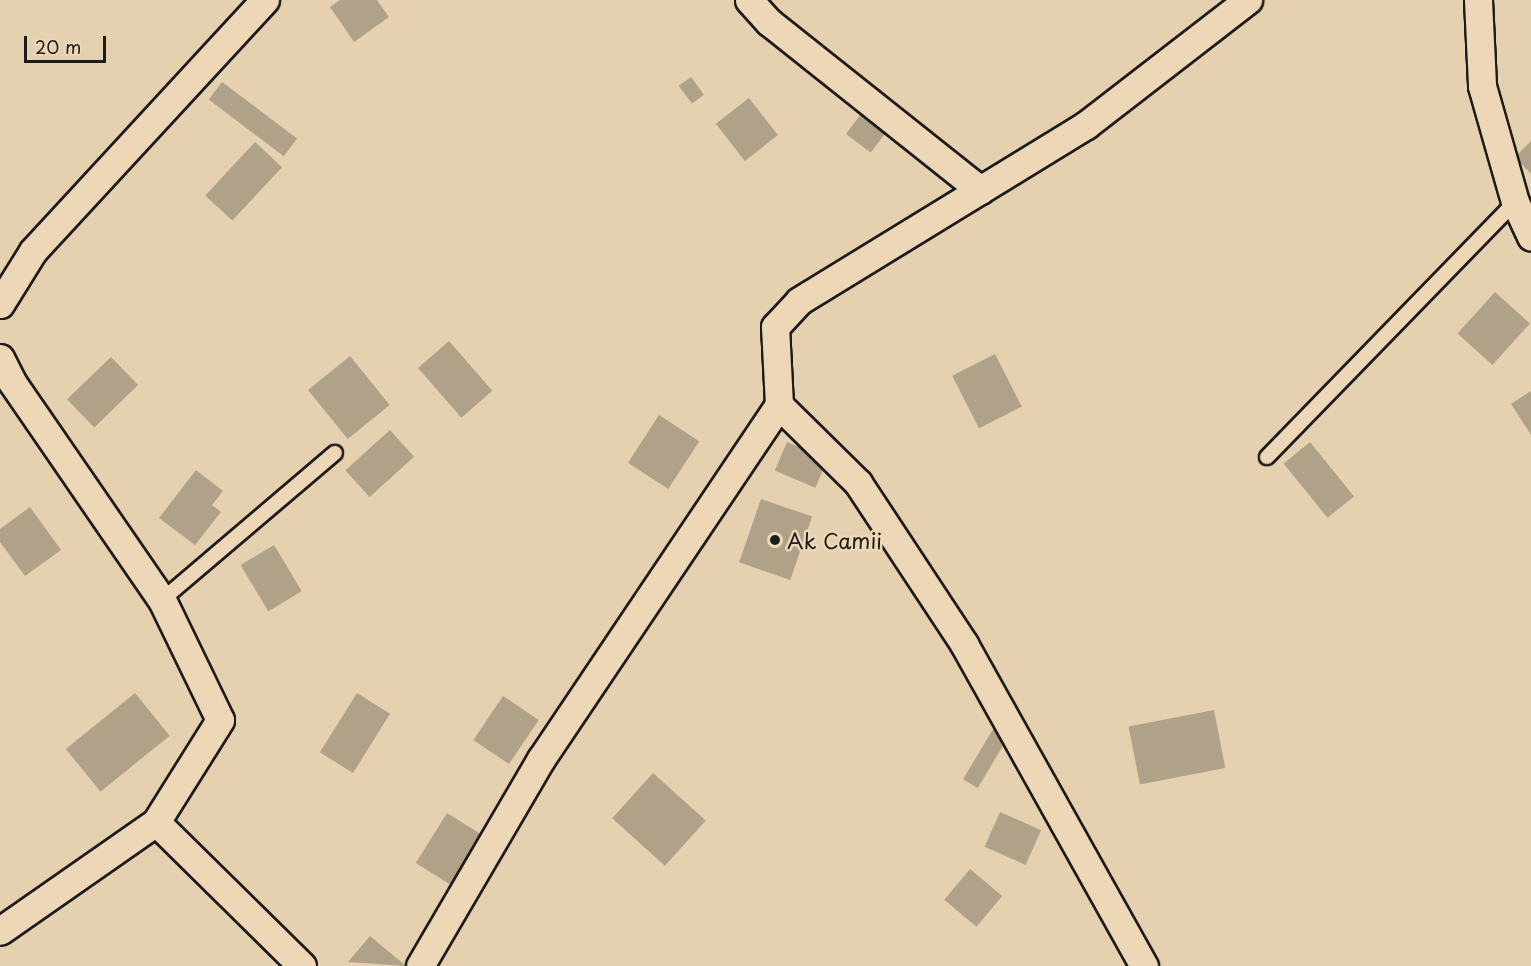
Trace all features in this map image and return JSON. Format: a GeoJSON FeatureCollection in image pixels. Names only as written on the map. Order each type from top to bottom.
{"type":"FeatureCollection","features":[{"type":"Feature","properties":{"kind":"street"},"geometry":{"type":"LineString","coordinates":[[0,304],[33,251],[265,0]]}},
{"type":"Feature","properties":{"kind":"street"},"geometry":{"type":"LineString","coordinates":[[749,0],[769,22],[980,190]]}},
{"type":"Feature","properties":{"kind":"street"},"geometry":{"type":"LineString","coordinates":[[420,966],[541,759],[779,405],[775,327],[799,301],[1086,125],[1248,0]]}},
{"type":"Feature","properties":{"kind":"street"},"geometry":{"type":"LineString","coordinates":[[1478,0],[1482,86],[1515,202],[1531,237]]}},
{"type":"Feature","properties":{"kind":"street"},"geometry":{"type":"LineString","coordinates":[[0,358],[12,382],[162,600],[220,720],[156,822],[0,932]]}},
{"type":"Feature","properties":{"kind":"street"},"geometry":{"type":"LineString","coordinates":[[779,405],[858,483],[958,634],[1144,966]]}},
{"type":"Feature","properties":{"kind":"street"},"geometry":{"type":"LineString","coordinates":[[156,822],[302,966]]}},
{"type":"Feature","properties":{"kind":"lane"},"geometry":{"type":"LineString","coordinates":[[1267,457],[1515,202]]}},
{"type":"Feature","properties":{"kind":"lane"},"geometry":{"type":"LineString","coordinates":[[162,600],[335,453]]}},
{"type":"Feature","properties":{"kind":"building"},"geometry":{"type":"Polygon","coordinates":[[[340,0],[377,0],[389,17],[354,42],[330,7],[340,0]]]}},
{"type":"Feature","properties":{"kind":"building"},"geometry":{"type":"Polygon","coordinates":[[[691,77],[704,95],[692,104],[679,86],[691,77]]]}},
{"type":"Feature","properties":{"kind":"building"},"geometry":{"type":"Polygon","coordinates":[[[222,82],[297,139],[284,156],[209,100],[222,82]]]}},
{"type":"Feature","properties":{"kind":"building"},"geometry":{"type":"Polygon","coordinates":[[[749,98],[778,135],[745,161],[716,124],[749,98]]]}},
{"type":"Feature","properties":{"kind":"building"},"geometry":{"type":"Polygon","coordinates":[[[864,110],[889,129],[871,153],[846,134],[864,110]]]}},
{"type":"Feature","properties":{"kind":"building"},"geometry":{"type":"Polygon","coordinates":[[[1531,141],[1531,174],[1515,157],[1531,141]]]}},
{"type":"Feature","properties":{"kind":"building"},"geometry":{"type":"Polygon","coordinates":[[[255,142],[282,167],[232,221],[205,195],[255,142]]]}},
{"type":"Feature","properties":{"kind":"building"},"geometry":{"type":"Polygon","coordinates":[[[1495,292],[1530,323],[1492,365],[1458,334],[1495,292]]]}},
{"type":"Feature","properties":{"kind":"building"},"geometry":{"type":"Polygon","coordinates":[[[449,341],[492,391],[461,418],[418,368],[449,341]]]}},
{"type":"Feature","properties":{"kind":"building"},"geometry":{"type":"Polygon","coordinates":[[[995,354],[1022,407],[979,428],[952,376],[995,354]]]}},
{"type":"Feature","properties":{"kind":"building"},"geometry":{"type":"Polygon","coordinates":[[[350,356],[390,405],[348,439],[308,390],[350,356]]]}},
{"type":"Feature","properties":{"kind":"building"},"geometry":{"type":"Polygon","coordinates":[[[111,357],[138,385],[94,427],[67,399],[111,357]]]}},
{"type":"Feature","properties":{"kind":"building"},"geometry":{"type":"Polygon","coordinates":[[[1531,391],[1531,435],[1511,404],[1531,391]]]}},
{"type":"Feature","properties":{"kind":"building"},"geometry":{"type":"Polygon","coordinates":[[[659,415],[699,441],[668,489],[628,463],[659,415]]]}},
{"type":"Feature","properties":{"kind":"building"},"geometry":{"type":"Polygon","coordinates":[[[390,430],[414,457],[370,497],[345,470],[390,430]]]}},
{"type":"Feature","properties":{"kind":"building"},"geometry":{"type":"Polygon","coordinates":[[[787,442],[828,459],[815,488],[775,471],[787,442]]]}},
{"type":"Feature","properties":{"kind":"building"},"geometry":{"type":"Polygon","coordinates":[[[1310,442],[1354,496],[1328,518],[1284,463],[1310,442]]]}},
{"type":"Feature","properties":{"kind":"building"},"geometry":{"type":"Polygon","coordinates":[[[196,470],[223,491],[212,505],[221,512],[195,545],[159,518],[196,470]]]}},
{"type":"Feature","properties":{"kind":"building","name":"Ak Camii"},"geometry":{"type":"Polygon","coordinates":[[[761,499],[812,517],[790,580],[739,562],[761,499]]]}},
{"type":"Feature","properties":{"kind":"building"},"geometry":{"type":"Polygon","coordinates":[[[30,507],[61,550],[25,576],[0,542],[0,529],[30,507]]]}},
{"type":"Feature","properties":{"kind":"building"},"geometry":{"type":"Polygon","coordinates":[[[274,545],[302,591],[268,611],[241,565],[274,545]]]}},
{"type":"Feature","properties":{"kind":"building"},"geometry":{"type":"Polygon","coordinates":[[[135,693],[170,736],[100,792],[66,749],[135,693]]]}},
{"type":"Feature","properties":{"kind":"building"},"geometry":{"type":"Polygon","coordinates":[[[357,693],[390,714],[353,773],[320,752],[357,693]]]}},
{"type":"Feature","properties":{"kind":"building"},"geometry":{"type":"Polygon","coordinates":[[[503,696],[539,720],[509,764],[473,740],[503,696]]]}},
{"type":"Feature","properties":{"kind":"building"},"geometry":{"type":"Polygon","coordinates":[[[1214,710],[1225,768],[1140,785],[1129,727],[1214,710]]]}},
{"type":"Feature","properties":{"kind":"building"},"geometry":{"type":"Polygon","coordinates":[[[995,726],[1010,735],[978,788],[963,779],[995,726]]]}},
{"type":"Feature","properties":{"kind":"building"},"geometry":{"type":"Polygon","coordinates":[[[653,773],[706,821],[665,866],[612,818],[653,773]]]}},
{"type":"Feature","properties":{"kind":"building"},"geometry":{"type":"Polygon","coordinates":[[[1000,812],[1041,830],[1026,865],[985,847],[1000,812]]]}},
{"type":"Feature","properties":{"kind":"building"},"geometry":{"type":"Polygon","coordinates":[[[447,813],[491,841],[460,891],[416,863],[447,813]]]}},
{"type":"Feature","properties":{"kind":"building"},"geometry":{"type":"Polygon","coordinates":[[[970,869],[1002,896],[976,927],[944,900],[970,869]]]}},
{"type":"Feature","properties":{"kind":"building"},"geometry":{"type":"Polygon","coordinates":[[[370,936],[406,966],[348,962],[370,936]]]}},
{"type":"Feature","properties":{"kind":"place","name":"Ak Camii"},"geometry":{"type":"Point","coordinates":[775,540]}}]}
